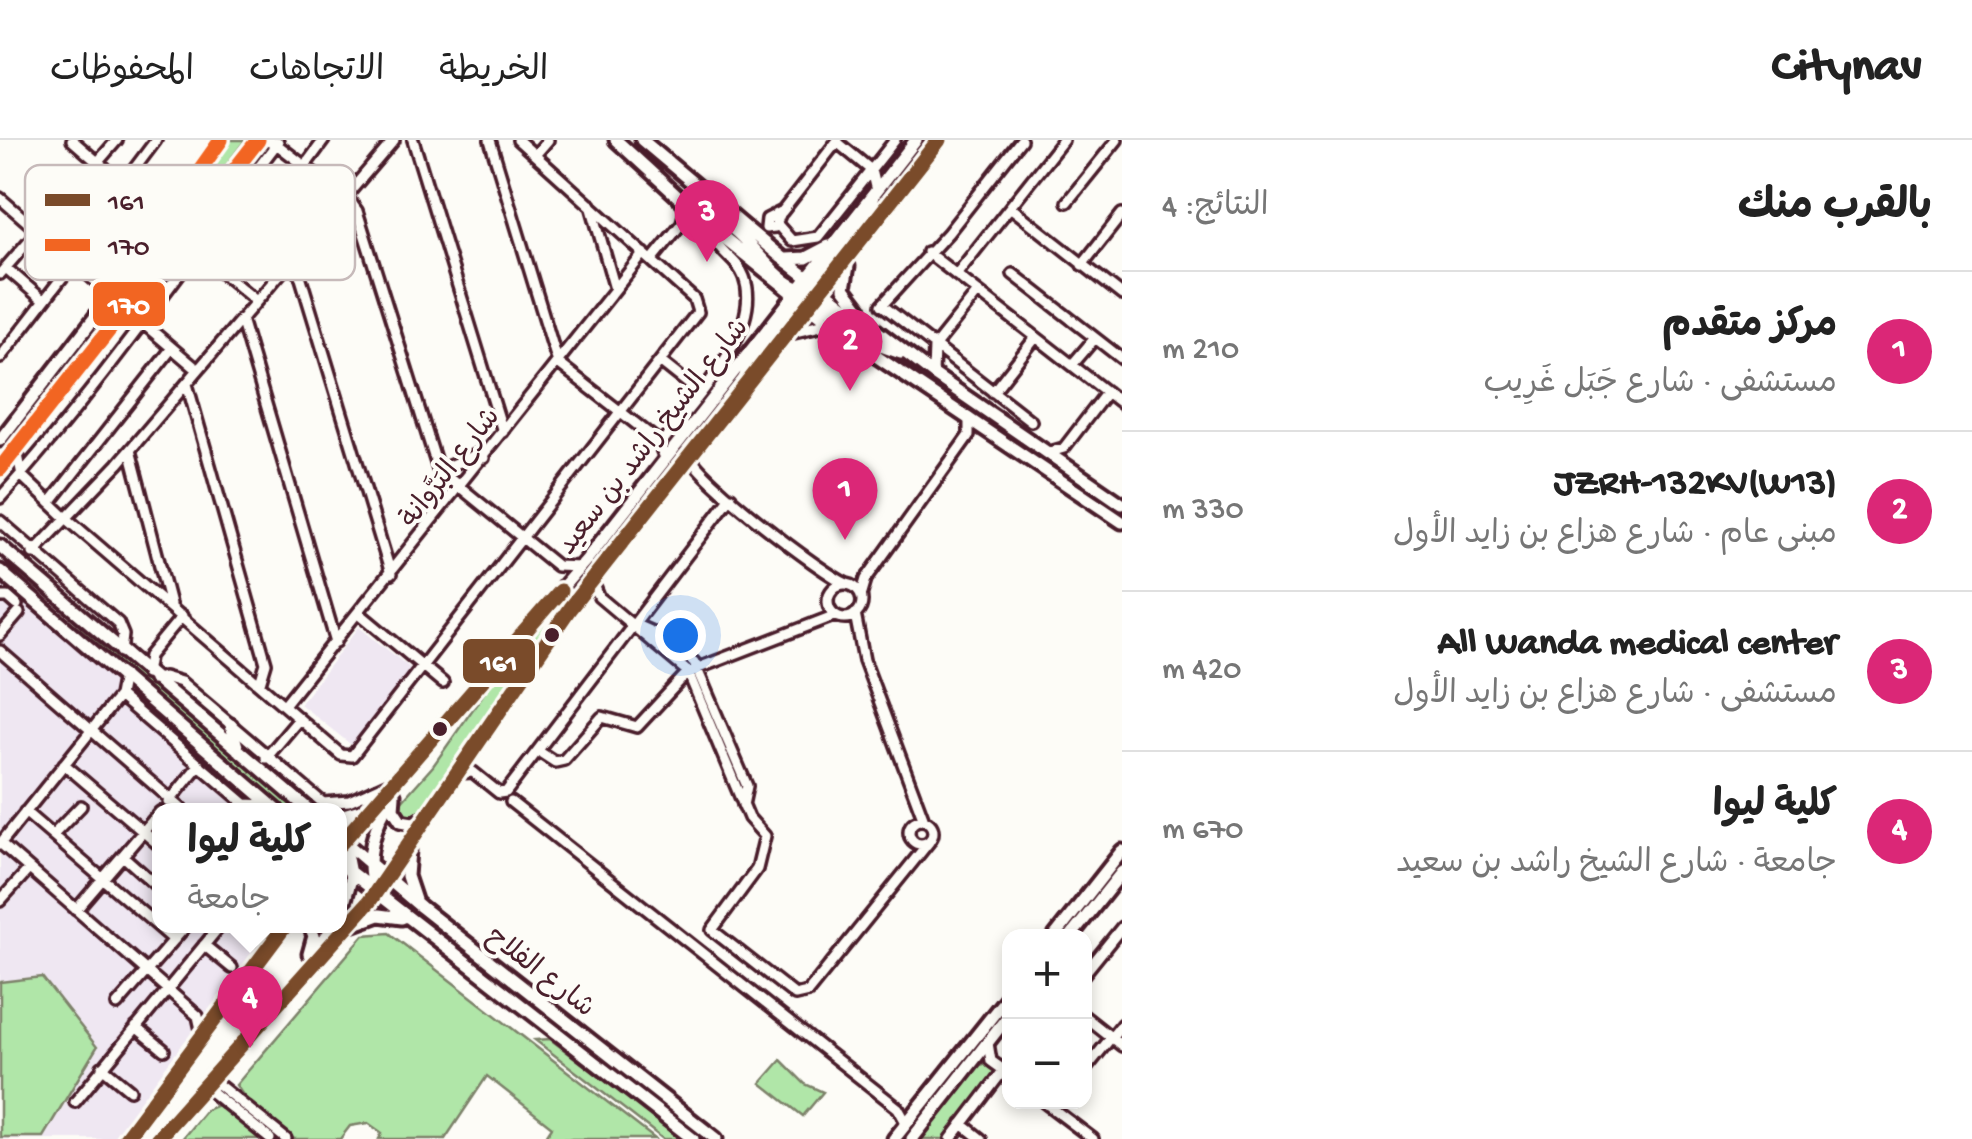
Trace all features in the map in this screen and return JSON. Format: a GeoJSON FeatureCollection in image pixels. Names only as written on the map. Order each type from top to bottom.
{"type":"FeatureCollection","features":[{"type":"Feature","properties":{"kind":"main road"},"geometry":{"type":"LineString","coordinates":[[203,165],[221,140]]}},
{"type":"Feature","properties":{"kind":"main road"},"geometry":{"type":"LineString","coordinates":[[616,140],[763,270],[807,292],[906,353],[1122,504]]}},
{"type":"Feature","properties":{"kind":"main road"},"geometry":{"type":"LineString","coordinates":[[642,140],[782,258],[830,323],[1122,522]]}},
{"type":"Feature","properties":{"kind":"main road","name":"شارع الشيخ راشد بن سعيد"},"geometry":{"type":"LineString","coordinates":[[347,918],[375,894],[408,850],[578,598],[787,334],[833,244],[916,140]]}},
{"type":"Feature","properties":{"kind":"main road","name":"شارع الشيخ راشد بن سعيد"},"geometry":{"type":"LineString","coordinates":[[347,834],[580,567],[775,316],[807,292],[888,206],[939,140]]}},
{"type":"Feature","properties":{"kind":"main road"},"geometry":{"type":"LineString","coordinates":[[237,165],[256,142]]}},
{"type":"Feature","properties":{"kind":"main road"},"geometry":{"type":"LineString","coordinates":[[741,392],[748,368],[866,218],[874,193]]}},
{"type":"Feature","properties":{"kind":"main road"},"geometry":{"type":"LineString","coordinates":[[888,206],[845,270],[842,283],[851,302],[894,336],[906,353]]}},
{"type":"Feature","properties":{"kind":"main road"},"geometry":{"type":"LineString","coordinates":[[700,217],[720,220],[807,292]]}},
{"type":"Feature","properties":{"kind":"main road"},"geometry":{"type":"LineString","coordinates":[[782,258],[806,258],[833,244]]}},
{"type":"Feature","properties":{"kind":"main road"},"geometry":{"type":"LineString","coordinates":[[763,270],[774,295],[775,316]]}},
{"type":"Feature","properties":{"kind":"main road"},"geometry":{"type":"LineString","coordinates":[[1,439],[122,280]]}},
{"type":"Feature","properties":{"kind":"main road"},"geometry":{"type":"LineString","coordinates":[[0,469],[146,280]]}},
{"type":"Feature","properties":{"kind":"main road"},"geometry":{"type":"LineString","coordinates":[[787,334],[830,323]]}},
{"type":"Feature","properties":{"kind":"main road"},"geometry":{"type":"LineString","coordinates":[[700,393],[719,390]]}},
{"type":"Feature","properties":{"kind":"main road"},"geometry":{"type":"LineString","coordinates":[[0,546],[301,803]]}},
{"type":"Feature","properties":{"kind":"main road"},"geometry":{"type":"LineString","coordinates":[[0,571],[124,675],[260,803]]}},
{"type":"Feature","properties":{"kind":"main road"},"geometry":{"type":"LineString","coordinates":[[231,725],[238,750]]}},
{"type":"Feature","properties":{"kind":"main road"},"geometry":{"type":"LineString","coordinates":[[375,894],[370,870],[376,826],[402,774]]}},
{"type":"Feature","properties":{"kind":"main road"},"geometry":{"type":"LineString","coordinates":[[394,794],[393,808],[401,822],[413,824],[431,814]]}},
{"type":"Feature","properties":{"kind":"main road"},"geometry":{"type":"LineString","coordinates":[[347,814],[370,806]]}},
{"type":"Feature","properties":{"kind":"main road","name":"شارع الفلاح"},"geometry":{"type":"LineString","coordinates":[[347,847],[370,870],[716,1139]]}},
{"type":"Feature","properties":{"kind":"main road"},"geometry":{"type":"LineString","coordinates":[[347,868],[370,870],[408,850]]}},
{"type":"Feature","properties":{"kind":"main road"},"geometry":{"type":"LineString","coordinates":[[408,850],[406,876],[421,907]]}},
{"type":"Feature","properties":{"kind":"main road"},"geometry":{"type":"LineString","coordinates":[[1061,929],[1122,851]]}},
{"type":"Feature","properties":{"kind":"main road","name":"شارع الفلاح"},"geometry":{"type":"LineString","coordinates":[[347,871],[407,921],[693,1139]]}},
{"type":"Feature","properties":{"kind":"main road"},"geometry":{"type":"LineString","coordinates":[[1077,929],[1116,886],[1122,872]]}},
{"type":"Feature","properties":{"kind":"main road"},"geometry":{"type":"LineString","coordinates":[[347,920],[379,915],[407,921]]}},
{"type":"Feature","properties":{"kind":"main road"},"geometry":{"type":"LineString","coordinates":[[126,1139],[282,933]]}},
{"type":"Feature","properties":{"kind":"main road"},"geometry":{"type":"LineString","coordinates":[[307,962],[313,933]]}},
{"type":"Feature","properties":{"kind":"main road"},"geometry":{"type":"LineString","coordinates":[[290,986],[329,933]]}},
{"type":"Feature","properties":{"kind":"main road","name":"شارع الشيخ راشد بن سعيد"},"geometry":{"type":"LineString","coordinates":[[157,1139],[334,933]]}},
{"type":"Feature","properties":{"kind":"main road"},"geometry":{"type":"LineString","coordinates":[[894,1139],[1002,1005]]}},
{"type":"Feature","properties":{"kind":"main road"},"geometry":{"type":"LineString","coordinates":[[912,1139],[1007,1019]]}},
{"type":"Feature","properties":{"kind":"street"},"geometry":{"type":"LineString","coordinates":[[72,140],[102,165]]}},
{"type":"Feature","properties":{"kind":"street"},"geometry":{"type":"LineString","coordinates":[[95,165],[118,140]]}},
{"type":"Feature","properties":{"kind":"street"},"geometry":{"type":"LineString","coordinates":[[138,165],[156,140]]}},
{"type":"Feature","properties":{"kind":"street"},"geometry":{"type":"LineString","coordinates":[[306,165],[324,140]]}},
{"type":"Feature","properties":{"kind":"street"},"geometry":{"type":"LineString","coordinates":[[355,186],[394,140]]}},
{"type":"Feature","properties":{"kind":"street"},"geometry":{"type":"LineString","coordinates":[[413,140],[503,432]]}},
{"type":"Feature","properties":{"kind":"street"},"geometry":{"type":"LineString","coordinates":[[490,140],[558,364],[660,444],[665,458]]}},
{"type":"Feature","properties":{"kind":"street"},"geometry":{"type":"LineString","coordinates":[[18,449],[22,476],[65,517],[340,755],[352,756],[694,320],[698,307],[590,202],[518,140]]}},
{"type":"Feature","properties":{"kind":"street"},"geometry":{"type":"LineString","coordinates":[[535,155],[548,140]]}},
{"type":"Feature","properties":{"kind":"street"},"geometry":{"type":"LineString","coordinates":[[874,193],[872,170],[838,141],[782,212],[764,224],[770,229],[777,224],[792,241],[813,240],[872,170],[895,140]]}},
{"type":"Feature","properties":{"kind":"street"},"geometry":{"type":"LineString","coordinates":[[1021,140],[884,299],[886,310],[1031,420]]}},
{"type":"Feature","properties":{"kind":"street"},"geometry":{"type":"LineString","coordinates":[[956,275],[1063,140]]}},
{"type":"Feature","properties":{"kind":"street"},"geometry":{"type":"LineString","coordinates":[[1067,202],[1117,140]]}},
{"type":"Feature","properties":{"kind":"street"},"geometry":{"type":"LineString","coordinates":[[256,142],[277,142],[304,165]]}},
{"type":"Feature","properties":{"kind":"street"},"geometry":{"type":"LineString","coordinates":[[260,165],[277,142]]}},
{"type":"Feature","properties":{"kind":"street"},"geometry":{"type":"LineString","coordinates":[[0,198],[25,219]]}},
{"type":"Feature","properties":{"kind":"street"},"geometry":{"type":"LineString","coordinates":[[590,202],[615,290]]}},
{"type":"Feature","properties":{"kind":"street"},"geometry":{"type":"LineString","coordinates":[[682,223],[687,205]]}},
{"type":"Feature","properties":{"kind":"street"},"geometry":{"type":"LineString","coordinates":[[1010,207],[1122,295]]}},
{"type":"Feature","properties":{"kind":"street"},"geometry":{"type":"LineString","coordinates":[[355,208],[435,465],[458,489],[557,566],[580,567]]}},
{"type":"Feature","properties":{"kind":"street"},"geometry":{"type":"LineString","coordinates":[[1082,265],[1122,214]]}},
{"type":"Feature","properties":{"kind":"street"},"geometry":{"type":"LineString","coordinates":[[682,223],[700,217]]}},
{"type":"Feature","properties":{"kind":"street","name":"شارع البَرَّوانة"},"geometry":{"type":"LineString","coordinates":[[284,706],[391,574],[394,560],[484,458],[624,278],[682,223]]}},
{"type":"Feature","properties":{"kind":"street"},"geometry":{"type":"LineString","coordinates":[[660,444],[737,339],[748,312],[744,276],[715,246],[712,228]]}},
{"type":"Feature","properties":{"kind":"street"},"geometry":{"type":"LineString","coordinates":[[25,245],[3,271],[44,302]]}},
{"type":"Feature","properties":{"kind":"street"},"geometry":{"type":"LineString","coordinates":[[927,252],[1122,404]]}},
{"type":"Feature","properties":{"kind":"street"},"geometry":{"type":"LineString","coordinates":[[612,274],[624,278]]}},
{"type":"Feature","properties":{"kind":"street"},"geometry":{"type":"LineString","coordinates":[[1013,274],[1122,359]]}},
{"type":"Feature","properties":{"kind":"street"},"geometry":{"type":"LineString","coordinates":[[0,358],[60,280]]}},
{"type":"Feature","properties":{"kind":"street"},"geometry":{"type":"LineString","coordinates":[[94,280],[109,299]]}},
{"type":"Feature","properties":{"kind":"street"},"geometry":{"type":"LineString","coordinates":[[0,498],[144,324],[174,280]]}},
{"type":"Feature","properties":{"kind":"street"},"geometry":{"type":"LineString","coordinates":[[232,280],[256,300]]}},
{"type":"Feature","properties":{"kind":"street"},"geometry":{"type":"LineString","coordinates":[[33,553],[118,464],[275,280]]}},
{"type":"Feature","properties":{"kind":"street"},"geometry":{"type":"LineString","coordinates":[[302,280],[394,560]]}},
{"type":"Feature","properties":{"kind":"street"},"geometry":{"type":"LineString","coordinates":[[100,285],[118,286]]}},
{"type":"Feature","properties":{"kind":"street"},"geometry":{"type":"LineString","coordinates":[[933,374],[934,347],[978,292]]}},
{"type":"Feature","properties":{"kind":"street"},"geometry":{"type":"LineString","coordinates":[[117,318],[144,324],[198,370]]}},
{"type":"Feature","properties":{"kind":"street"},"geometry":{"type":"LineString","coordinates":[[241,318],[336,642]]}},
{"type":"Feature","properties":{"kind":"street"},"geometry":{"type":"LineString","coordinates":[[227,335],[244,338]]}},
{"type":"Feature","properties":{"kind":"street"},"geometry":{"type":"LineString","coordinates":[[992,392],[1036,337]]}},
{"type":"Feature","properties":{"kind":"street"},"geometry":{"type":"LineString","coordinates":[[1072,365],[1095,338]]}},
{"type":"Feature","properties":{"kind":"street"},"geometry":{"type":"LineString","coordinates":[[50,502],[172,348]]}},
{"type":"Feature","properties":{"kind":"street"},"geometry":{"type":"LineString","coordinates":[[660,362],[700,393]]}},
{"type":"Feature","properties":{"kind":"street"},"geometry":{"type":"LineString","coordinates":[[187,383],[189,402],[266,663],[260,683]]}},
{"type":"Feature","properties":{"kind":"street"},"geometry":{"type":"LineString","coordinates":[[1048,454],[1064,448],[1107,392]]}},
{"type":"Feature","properties":{"kind":"street"},"geometry":{"type":"LineString","coordinates":[[176,395],[189,402]]}},
{"type":"Feature","properties":{"kind":"street"},"geometry":{"type":"LineString","coordinates":[[592,580],[599,597],[632,623],[678,646],[747,786],[742,805],[748,818],[762,830],[764,852],[757,869],[712,930],[802,996],[929,842],[933,830],[917,802],[856,632],[855,614],[866,578],[969,435],[969,418]]}},
{"type":"Feature","properties":{"kind":"street"},"geometry":{"type":"LineString","coordinates":[[969,435],[988,431]]}},
{"type":"Feature","properties":{"kind":"street"},"geometry":{"type":"LineString","coordinates":[[1064,448],[1064,465]]}},
{"type":"Feature","properties":{"kind":"street"},"geometry":{"type":"LineString","coordinates":[[130,449],[131,468],[171,606]]}},
{"type":"Feature","properties":{"kind":"street"},"geometry":{"type":"LineString","coordinates":[[449,466],[478,454],[484,458]]}},
{"type":"Feature","properties":{"kind":"street"},"geometry":{"type":"LineString","coordinates":[[689,462],[861,596]]}},
{"type":"Feature","properties":{"kind":"street"},"geometry":{"type":"LineString","coordinates":[[118,464],[131,468]]}},
{"type":"Feature","properties":{"kind":"street"},"geometry":{"type":"LineString","coordinates":[[457,774],[473,772],[502,793],[731,497]]}},
{"type":"Feature","properties":{"kind":"street"},"geometry":{"type":"LineString","coordinates":[[0,521],[118,624],[125,656],[149,656]]}},
{"type":"Feature","properties":{"kind":"street"},"geometry":{"type":"LineString","coordinates":[[557,566],[563,587]]}},
{"type":"Feature","properties":{"kind":"street"},"geometry":{"type":"LineString","coordinates":[[33,575],[62,578]]}},
{"type":"Feature","properties":{"kind":"street"},"geometry":{"type":"LineString","coordinates":[[816,618],[830,595],[832,576]]}},
{"type":"Feature","properties":{"kind":"street"},"geometry":{"type":"LineString","coordinates":[[147,585],[163,577]]}},
{"type":"Feature","properties":{"kind":"street"},"geometry":{"type":"LineString","coordinates":[[830,595],[866,578]]}},
{"type":"Feature","properties":{"kind":"street"},"geometry":{"type":"LineString","coordinates":[[830,595],[838,616],[856,632]]}},
{"type":"Feature","properties":{"kind":"street"},"geometry":{"type":"LineString","coordinates":[[0,597],[8,597],[18,609],[0,635]]}},
{"type":"Feature","properties":{"kind":"street"},"geometry":{"type":"LineString","coordinates":[[578,598],[599,597]]}},
{"type":"Feature","properties":{"kind":"street"},"geometry":{"type":"LineString","coordinates":[[360,613],[442,682]]}},
{"type":"Feature","properties":{"kind":"street"},"geometry":{"type":"LineString","coordinates":[[538,751],[560,762],[602,717],[637,727],[692,670],[816,618],[855,614]]}},
{"type":"Feature","properties":{"kind":"street"},"geometry":{"type":"LineString","coordinates":[[182,616],[149,656],[150,677],[176,679],[266,758],[328,803]]}},
{"type":"Feature","properties":{"kind":"street"},"geometry":{"type":"LineString","coordinates":[[333,622],[346,630]]}},
{"type":"Feature","properties":{"kind":"street"},"geometry":{"type":"LineString","coordinates":[[0,651],[174,803]]}},
{"type":"Feature","properties":{"kind":"street"},"geometry":{"type":"LineString","coordinates":[[124,675],[119,696],[0,843],[198,1016],[217,1018]]}},
{"type":"Feature","properties":{"kind":"street"},"geometry":{"type":"LineString","coordinates":[[119,696],[140,690]]}},
{"type":"Feature","properties":{"kind":"street"},"geometry":{"type":"LineString","coordinates":[[119,696],[249,803]]}},
{"type":"Feature","properties":{"kind":"street"},"geometry":{"type":"LineString","coordinates":[[266,758],[299,719]]}},
{"type":"Feature","properties":{"kind":"street"},"geometry":{"type":"LineString","coordinates":[[64,764],[152,839]]}},
{"type":"Feature","properties":{"kind":"street"},"geometry":{"type":"LineString","coordinates":[[168,803],[199,765]]}},
{"type":"Feature","properties":{"kind":"street"},"geometry":{"type":"LineString","coordinates":[[340,803],[350,802],[402,774]]}},
{"type":"Feature","properties":{"kind":"street"},"geometry":{"type":"LineString","coordinates":[[512,802],[898,1108],[907,1124]]}},
{"type":"Feature","properties":{"kind":"street"},"geometry":{"type":"LineString","coordinates":[[907,869],[917,802]]}},
{"type":"Feature","properties":{"kind":"street"},"geometry":{"type":"LineString","coordinates":[[53,836],[80,806]]}},
{"type":"Feature","properties":{"kind":"street"},"geometry":{"type":"LineString","coordinates":[[26,812],[152,921]]}},
{"type":"Feature","properties":{"kind":"street"},"geometry":{"type":"LineString","coordinates":[[911,824],[924,820]]}},
{"type":"Feature","properties":{"kind":"street"},"geometry":{"type":"LineString","coordinates":[[76,910],[152,822]]}},
{"type":"Feature","properties":{"kind":"street"},"geometry":{"type":"LineString","coordinates":[[911,840],[929,842]]}},
{"type":"Feature","properties":{"kind":"street"},"geometry":{"type":"LineString","coordinates":[[122,856],[152,882]]}},
{"type":"Feature","properties":{"kind":"street"},"geometry":{"type":"LineString","coordinates":[[0,901],[29,868]]}},
{"type":"Feature","properties":{"kind":"street"},"geometry":{"type":"LineString","coordinates":[[1092,964],[1122,927]]}},
{"type":"Feature","properties":{"kind":"street"},"geometry":{"type":"LineString","coordinates":[[166,933],[174,940]]}},
{"type":"Feature","properties":{"kind":"street"},"geometry":{"type":"LineString","coordinates":[[117,1005],[180,933]]}},
{"type":"Feature","properties":{"kind":"street"},"geometry":{"type":"LineString","coordinates":[[74,1102],[214,933]]}},
{"type":"Feature","properties":{"kind":"street"},"geometry":{"type":"LineString","coordinates":[[256,933],[266,952]]}},
{"type":"Feature","properties":{"kind":"street"},"geometry":{"type":"LineString","coordinates":[[204,945],[232,968]]}},
{"type":"Feature","properties":{"kind":"street"},"geometry":{"type":"LineString","coordinates":[[198,1016],[203,1038]]}},
{"type":"Feature","properties":{"kind":"street"},"geometry":{"type":"LineString","coordinates":[[1088,1019],[1122,1046]]}},
{"type":"Feature","properties":{"kind":"street"},"geometry":{"type":"LineString","coordinates":[[1092,1061],[1122,1024]]}},
{"type":"Feature","properties":{"kind":"street"},"geometry":{"type":"LineString","coordinates":[[136,1027],[164,1050]]}},
{"type":"Feature","properties":{"kind":"street"},"geometry":{"type":"LineString","coordinates":[[988,1042],[992,1061]]}},
{"type":"Feature","properties":{"kind":"street"},"geometry":{"type":"LineString","coordinates":[[971,1064],[992,1061],[1002,1066]]}},
{"type":"Feature","properties":{"kind":"street"},"geometry":{"type":"LineString","coordinates":[[102,1067],[130,1090]]}},
{"type":"Feature","properties":{"kind":"street"},"geometry":{"type":"LineString","coordinates":[[951,1139],[1002,1076]]}},
{"type":"Feature","properties":{"kind":"street"},"geometry":{"type":"LineString","coordinates":[[207,1082],[270,1139]]}},
{"type":"Feature","properties":{"kind":"street"},"geometry":{"type":"LineString","coordinates":[[207,1082],[286,1139]]}},
{"type":"Feature","properties":{"kind":"street"},"geometry":{"type":"LineString","coordinates":[[898,1108],[920,1108]]}},
{"type":"Feature","properties":{"kind":"street"},"geometry":{"type":"LineString","coordinates":[[1061,1109],[1092,1139]]}},
{"type":"Feature","properties":{"kind":"street"},"geometry":{"type":"LineString","coordinates":[[962,1124],[981,1139]]}},
{"type":"Feature","properties":{"kind":"shaded area"},"geometry":{"type":"Polygon","coordinates":[[[0,575],[264,803],[152,803],[152,933],[276,933],[121,1139],[0,1139],[0,575]]]}},
{"type":"Feature","properties":{"kind":"shaded area"},"geometry":{"type":"Polygon","coordinates":[[[359,627],[414,671],[354,747],[300,704],[359,627]]]}},
{"type":"Feature","properties":{"kind":"green space"},"geometry":{"type":"Polygon","coordinates":[[[230,140],[245,140],[226,165],[212,165],[230,140]]]}},
{"type":"Feature","properties":{"kind":"green space"},"geometry":{"type":"Polygon","coordinates":[[[129,280],[139,280],[13,445],[129,280]]]}},
{"type":"Feature","properties":{"kind":"green space"},"geometry":{"type":"Polygon","coordinates":[[[709,410],[669,470],[552,621],[419,818],[407,822],[397,810],[400,803],[433,766],[506,662],[561,601],[709,410]]]}},
{"type":"Feature","properties":{"kind":"green space"},"geometry":{"type":"Polygon","coordinates":[[[37,595],[290,803],[280,803],[37,595]]]}},
{"type":"Feature","properties":{"kind":"green space"},"geometry":{"type":"Polygon","coordinates":[[[389,933],[655,1139],[544,1139],[552,1127],[487,1076],[445,1139],[379,1139],[382,1133],[368,1123],[350,1126],[340,1139],[294,1139],[247,1101],[236,1085],[364,935],[389,933]]]}},
{"type":"Feature","properties":{"kind":"green space"},"geometry":{"type":"Polygon","coordinates":[[[42,977],[97,1047],[43,1137],[0,1137],[0,982],[42,977]]]}},
{"type":"Feature","properties":{"kind":"green space"},"geometry":{"type":"Polygon","coordinates":[[[550,1039],[682,1139],[663,1139],[535,1040],[550,1039]]]}},
{"type":"Feature","properties":{"kind":"green space"},"geometry":{"type":"Polygon","coordinates":[[[781,1060],[805,1084],[823,1092],[803,1116],[761,1083],[781,1060]]]}},
{"type":"Feature","properties":{"kind":"green space"},"geometry":{"type":"Polygon","coordinates":[[[976,1066],[993,1066],[996,1073],[945,1139],[917,1139],[976,1066]]]}},
{"type":"Feature","properties":{"kind":"green space"},"geometry":{"type":"Polygon","coordinates":[[[220,1104],[270,1139],[182,1139],[206,1110],[220,1104]]]}},
{"type":"Feature","properties":{"kind":"transit line","name":"170"},"geometry":{"type":"LineString","coordinates":[[203,165],[221,140]]}},
{"type":"Feature","properties":{"kind":"transit line","name":"170"},"geometry":{"type":"LineString","coordinates":[[238,165],[258,140]]}},
{"type":"Feature","properties":{"kind":"transit line","name":"161"},"geometry":{"type":"LineString","coordinates":[[347,927],[369,902],[570,608],[939,140]]}},
{"type":"Feature","properties":{"kind":"transit line","name":"170"},"geometry":{"type":"LineString","coordinates":[[0,469],[148,280]]}},
{"type":"Feature","properties":{"kind":"transit line","name":"161"},"geometry":{"type":"LineString","coordinates":[[347,836],[560,591]]}},
{"type":"Feature","properties":{"kind":"transit line","name":"161"},"geometry":{"type":"LineString","coordinates":[[125,1139],[280,933]]}},
{"type":"Feature","properties":{"kind":"transit line","name":"161"},"geometry":{"type":"LineString","coordinates":[[157,1139],[341,933]]}},
{"type":"Feature","properties":{"kind":"place","name":"All Wanda medical center"},"geometry":{"type":"Point","coordinates":[707,262]}},
{"type":"Feature","properties":{"kind":"place","name":"JZRH-132KV(W13)"},"geometry":{"type":"Point","coordinates":[850,391]}},
{"type":"Feature","properties":{"kind":"place","name":"مركز متقدم"},"geometry":{"type":"Point","coordinates":[845,540]}},
{"type":"Feature","properties":{"kind":"place","name":"كلية ليوا"},"geometry":{"type":"Point","coordinates":[250,1048]}}]}
